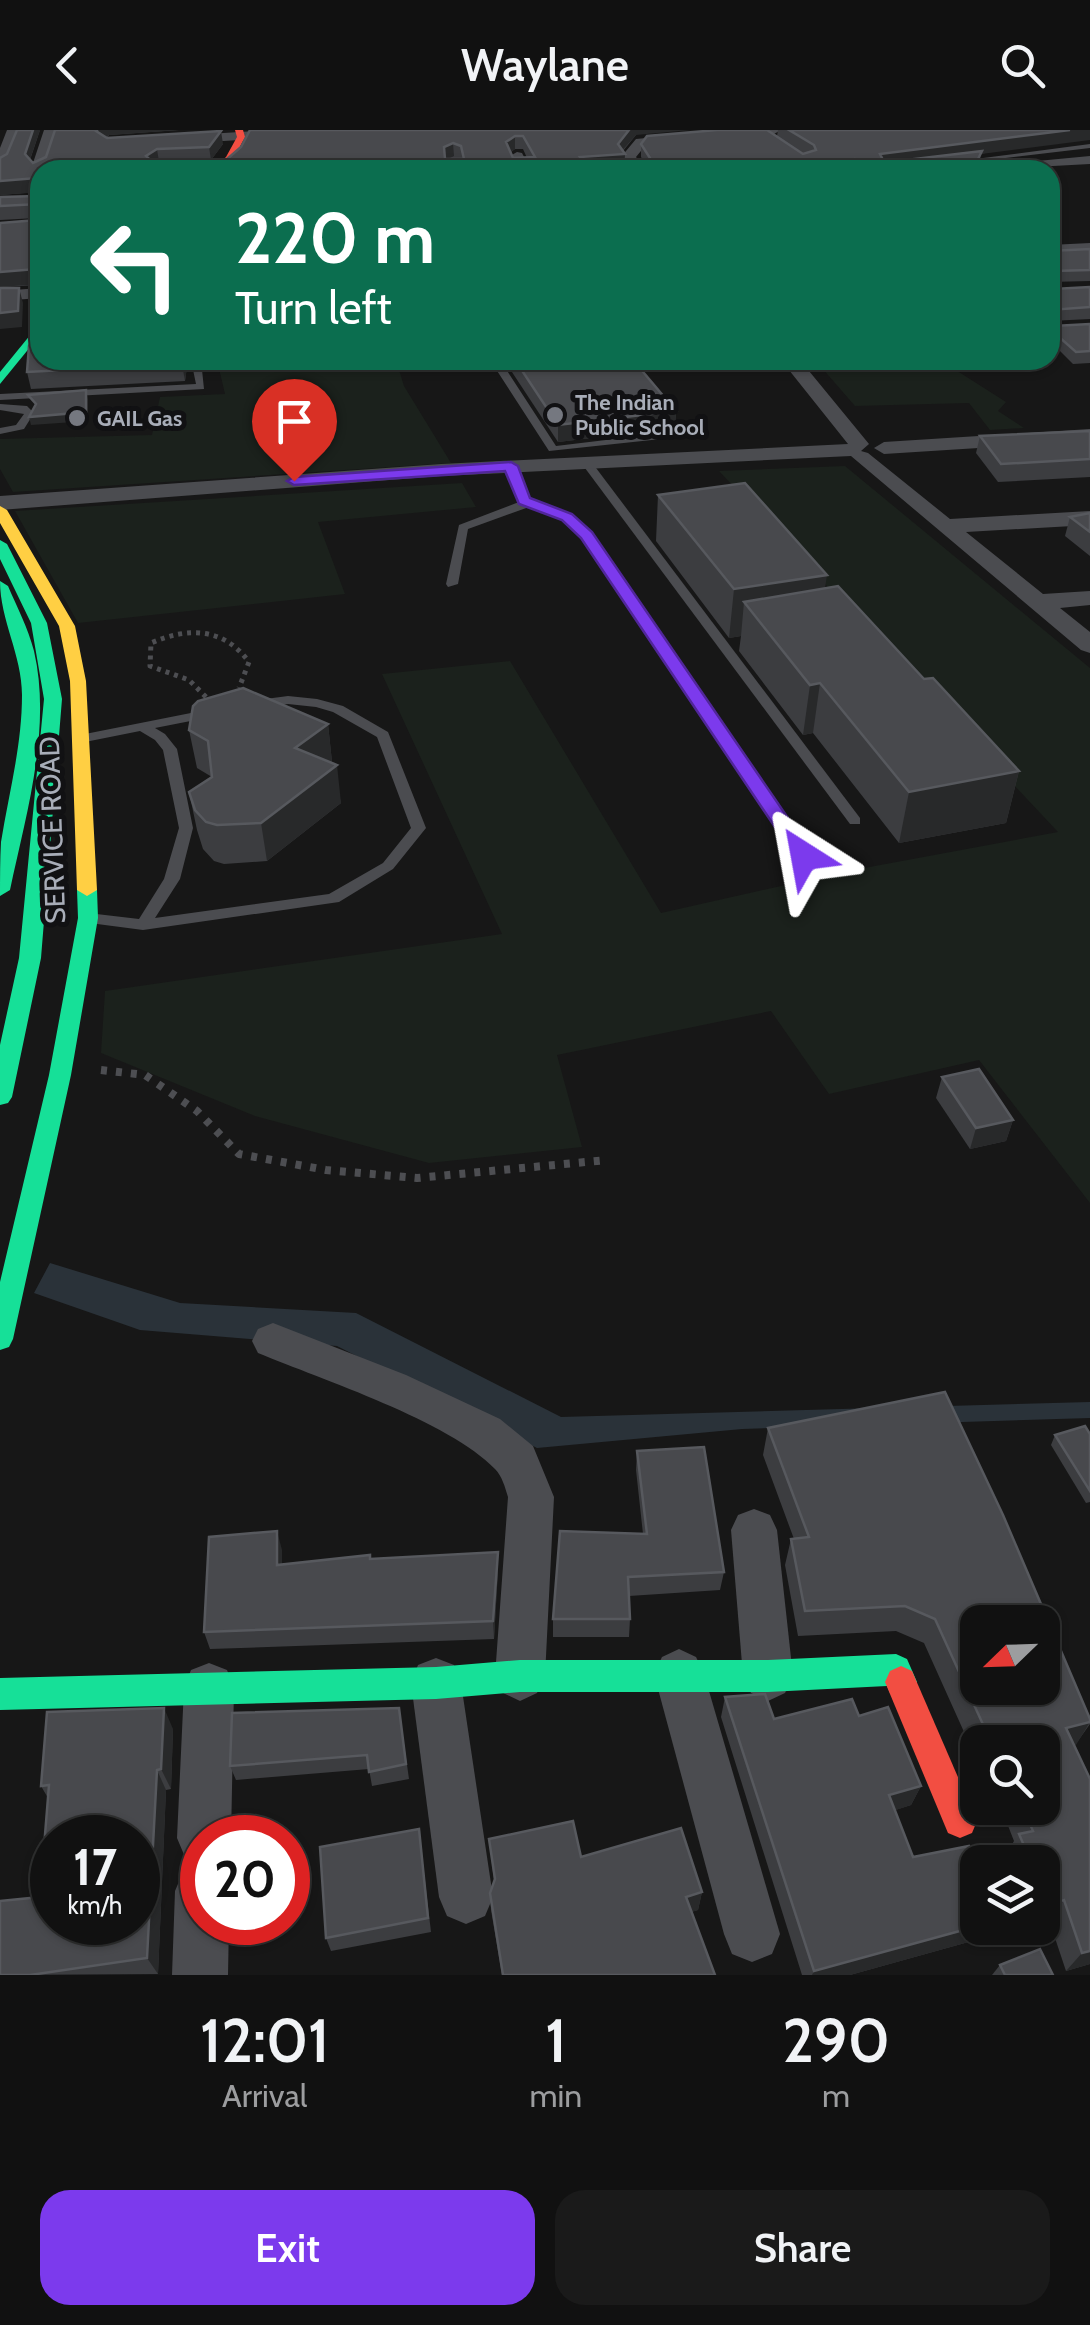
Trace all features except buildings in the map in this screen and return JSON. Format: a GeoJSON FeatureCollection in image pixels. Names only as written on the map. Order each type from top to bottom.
{"type":"FeatureCollection","features":[{"type":"Feature","properties":{"kind":"main road"},"geometry":{"type":"LineString","coordinates":[[227,160],[240,133]]}},
{"type":"Feature","properties":{"kind":"main road"},"geometry":{"type":"LineString","coordinates":[[0,380],[30,344]]}},
{"type":"Feature","properties":{"kind":"main road","name":"SERVICE ROAD"},"geometry":{"type":"LineString","coordinates":[[0,507],[67,626],[78,680],[88,918],[60,1076],[0,1339]]}},
{"type":"Feature","properties":{"kind":"main road"},"geometry":{"type":"LineString","coordinates":[[0,544],[39,623],[54,699],[30,958],[0,1098]]}},
{"type":"Feature","properties":{"kind":"main road"},"geometry":{"type":"LineString","coordinates":[[0,586],[27,659],[29,686],[23,754],[0,890]]}},
{"type":"Feature","properties":{"kind":"main road"},"geometry":{"type":"LineString","coordinates":[[0,1694],[436,1683],[520,1676],[768,1676],[896,1670],[960,1821]]}},
{"type":"Feature","properties":{"kind":"street"},"geometry":{"type":"LineString","coordinates":[[0,166],[14,130]]}},
{"type":"Feature","properties":{"kind":"street"},"geometry":{"type":"LineString","coordinates":[[41,160],[51,130]]}},
{"type":"Feature","properties":{"kind":"street"},"geometry":{"type":"LineString","coordinates":[[158,141],[240,133],[340,130]]}},
{"type":"Feature","properties":{"kind":"street"},"geometry":{"type":"LineString","coordinates":[[630,160],[628,157],[641,142],[766,133]]}},
{"type":"Feature","properties":{"kind":"street"},"geometry":{"type":"LineString","coordinates":[[1060,163],[1090,160]]}},
{"type":"Feature","properties":{"kind":"street"},"geometry":{"type":"LineString","coordinates":[[1060,247],[1090,248]]}},
{"type":"Feature","properties":{"kind":"street"},"geometry":{"type":"LineString","coordinates":[[0,296],[30,294]]}},
{"type":"Feature","properties":{"kind":"street"},"geometry":{"type":"LineString","coordinates":[[798,370],[867,451],[1046,601],[1090,645]]}},
{"type":"Feature","properties":{"kind":"street"},"geometry":{"type":"LineString","coordinates":[[0,507],[511,466],[867,451],[1090,435]]}},
{"type":"Feature","properties":{"kind":"street"},"geometry":{"type":"LineString","coordinates":[[954,525],[1090,518]]}},
{"type":"Feature","properties":{"kind":"street"},"geometry":{"type":"LineString","coordinates":[[1046,601],[1090,598]]}},
{"type":"Feature","properties":{"kind":"street"},"geometry":{"type":"LineString","coordinates":[[1046,601],[1090,628]]}},
{"type":"Feature","properties":{"kind":"street"},"geometry":{"type":"LineString","coordinates":[[274,1341],[392,1388],[485,1433],[517,1460],[531,1497],[520,1676]]}},
{"type":"Feature","properties":{"kind":"street"},"geometry":{"type":"LineString","coordinates":[[754,1530],[768,1676]]}},
{"type":"Feature","properties":{"kind":"street"},"geometry":{"type":"LineString","coordinates":[[679,1674],[752,1934]]}},
{"type":"Feature","properties":{"kind":"street"},"geometry":{"type":"LineString","coordinates":[[436,1683],[466,1897]]}},
{"type":"Feature","properties":{"kind":"street"},"geometry":{"type":"LineString","coordinates":[[205,1815],[208,1688]]}},
{"type":"Feature","properties":{"kind":"street"},"geometry":{"type":"LineString","coordinates":[[200,1975],[201,1945]]}},
{"type":"Feature","properties":{"kind":"lane"},"geometry":{"type":"LineString","coordinates":[[972,160],[1090,146]]}},
{"type":"Feature","properties":{"kind":"lane"},"geometry":{"type":"LineString","coordinates":[[0,397],[201,387],[198,370]]}},
{"type":"Feature","properties":{"kind":"lane"},"geometry":{"type":"LineString","coordinates":[[501,370],[552,449],[689,434]]}},
{"type":"Feature","properties":{"kind":"lane"},"geometry":{"type":"LineString","coordinates":[[0,407],[23,408],[29,413],[24,424],[0,431]]}},
{"type":"Feature","properties":{"kind":"lane"},"geometry":{"type":"LineString","coordinates":[[586,462],[855,821]]}},
{"type":"Feature","properties":{"kind":"lane"},"geometry":{"type":"LineString","coordinates":[[511,466],[520,497],[567,517],[587,535],[804,856]]}},
{"type":"Feature","properties":{"kind":"lane"},"geometry":{"type":"LineString","coordinates":[[452,584],[463,526],[528,503]]}},
{"type":"Feature","properties":{"kind":"lane"},"geometry":{"type":"LineString","coordinates":[[724,646],[742,643]]}},
{"type":"Feature","properties":{"kind":"lane"},"geometry":{"type":"LineString","coordinates":[[79,739],[227,708],[288,700],[338,709],[384,735],[419,828],[388,866],[333,898],[143,925],[88,918]]}},
{"type":"Feature","properties":{"kind":"lane"},"geometry":{"type":"LineString","coordinates":[[143,925],[172,879],[186,828],[170,749],[160,737],[144,728]]}},
{"type":"Feature","properties":{"kind":"path"},"geometry":{"type":"LineString","coordinates":[[216,698],[207,698],[202,686],[191,680],[150,666],[151,643],[166,635],[200,630],[240,646],[249,662],[242,674],[242,684],[233,695]]}},
{"type":"Feature","properties":{"kind":"path"},"geometry":{"type":"LineString","coordinates":[[60,1076],[100,1070],[145,1075],[197,1111],[240,1154],[326,1170],[416,1178],[607,1160]]}},
{"type":"Feature","properties":{"kind":"shaded area"},"geometry":{"type":"Polygon","coordinates":[[[219,370],[399,370],[404,386],[451,463],[13,492],[0,469],[0,439],[152,435],[160,397],[225,394],[219,370]]]}},
{"type":"Feature","properties":{"kind":"shaded area"},"geometry":{"type":"Polygon","coordinates":[[[824,370],[956,370],[1006,402],[998,411],[1024,428],[990,430],[969,403],[855,406],[824,370]]]}},
{"type":"Feature","properties":{"kind":"shaded area"},"geometry":{"type":"Polygon","coordinates":[[[845,466],[1090,668],[1090,1203],[979,1060],[829,1094],[771,1011],[557,1055],[582,1147],[429,1163],[255,1116],[101,1053],[105,991],[502,934],[382,674],[510,661],[661,913],[848,871],[1058,832],[719,471],[845,466]]]}},
{"type":"Feature","properties":{"kind":"shaded area"},"geometry":{"type":"Polygon","coordinates":[[[462,483],[476,507],[318,522],[345,594],[78,623],[15,511],[462,483]]]}},
{"type":"Feature","properties":{"kind":"shaded area"},"geometry":{"type":"Polygon","coordinates":[[[50,1263],[180,1303],[356,1313],[561,1417],[1090,1402],[1090,1418],[742,1429],[537,1448],[337,1346],[140,1330],[34,1293],[50,1263]]]}},
{"type":"Feature","properties":{"kind":"traffic: fast"},"geometry":{"type":"LineString","coordinates":[[0,380],[30,340]]}},
{"type":"Feature","properties":{"kind":"traffic: fast"},"geometry":{"type":"LineString","coordinates":[[0,544],[39,623],[53,699],[30,958],[0,1097]]}},
{"type":"Feature","properties":{"kind":"traffic: fast"},"geometry":{"type":"LineString","coordinates":[[0,586],[25,650],[30,688],[24,775],[0,890]]}},
{"type":"Feature","properties":{"kind":"traffic: fast"},"geometry":{"type":"LineString","coordinates":[[0,1339],[60,1075],[88,918],[87,890]]}},
{"type":"Feature","properties":{"kind":"traffic: fast"},"geometry":{"type":"LineString","coordinates":[[0,1694],[436,1683],[520,1676],[768,1676],[896,1670],[901,1682]]}},
{"type":"Feature","properties":{"kind":"traffic: slow"},"geometry":{"type":"LineString","coordinates":[[0,510],[67,626],[78,681],[87,890]]}},
{"type":"Feature","properties":{"kind":"traffic: jam"},"geometry":{"type":"LineString","coordinates":[[228,160],[241,137],[239,130]]}},
{"type":"Feature","properties":{"kind":"traffic: jam"},"geometry":{"type":"LineString","coordinates":[[901,1682],[960,1821]]}},
{"type":"Feature","properties":{"kind":"place","name":"The Indian Public School"},"geometry":{"type":"Point","coordinates":[555,415]}},
{"type":"Feature","properties":{"kind":"place","name":"GAIL Gas"},"geometry":{"type":"Point","coordinates":[77,418]}},
{"type":"Feature","properties":{"kind":"route"},"geometry":{"type":"LineString","coordinates":[[294,481],[511,466],[524,501],[567,517],[587,535],[804,856]]}}]}
